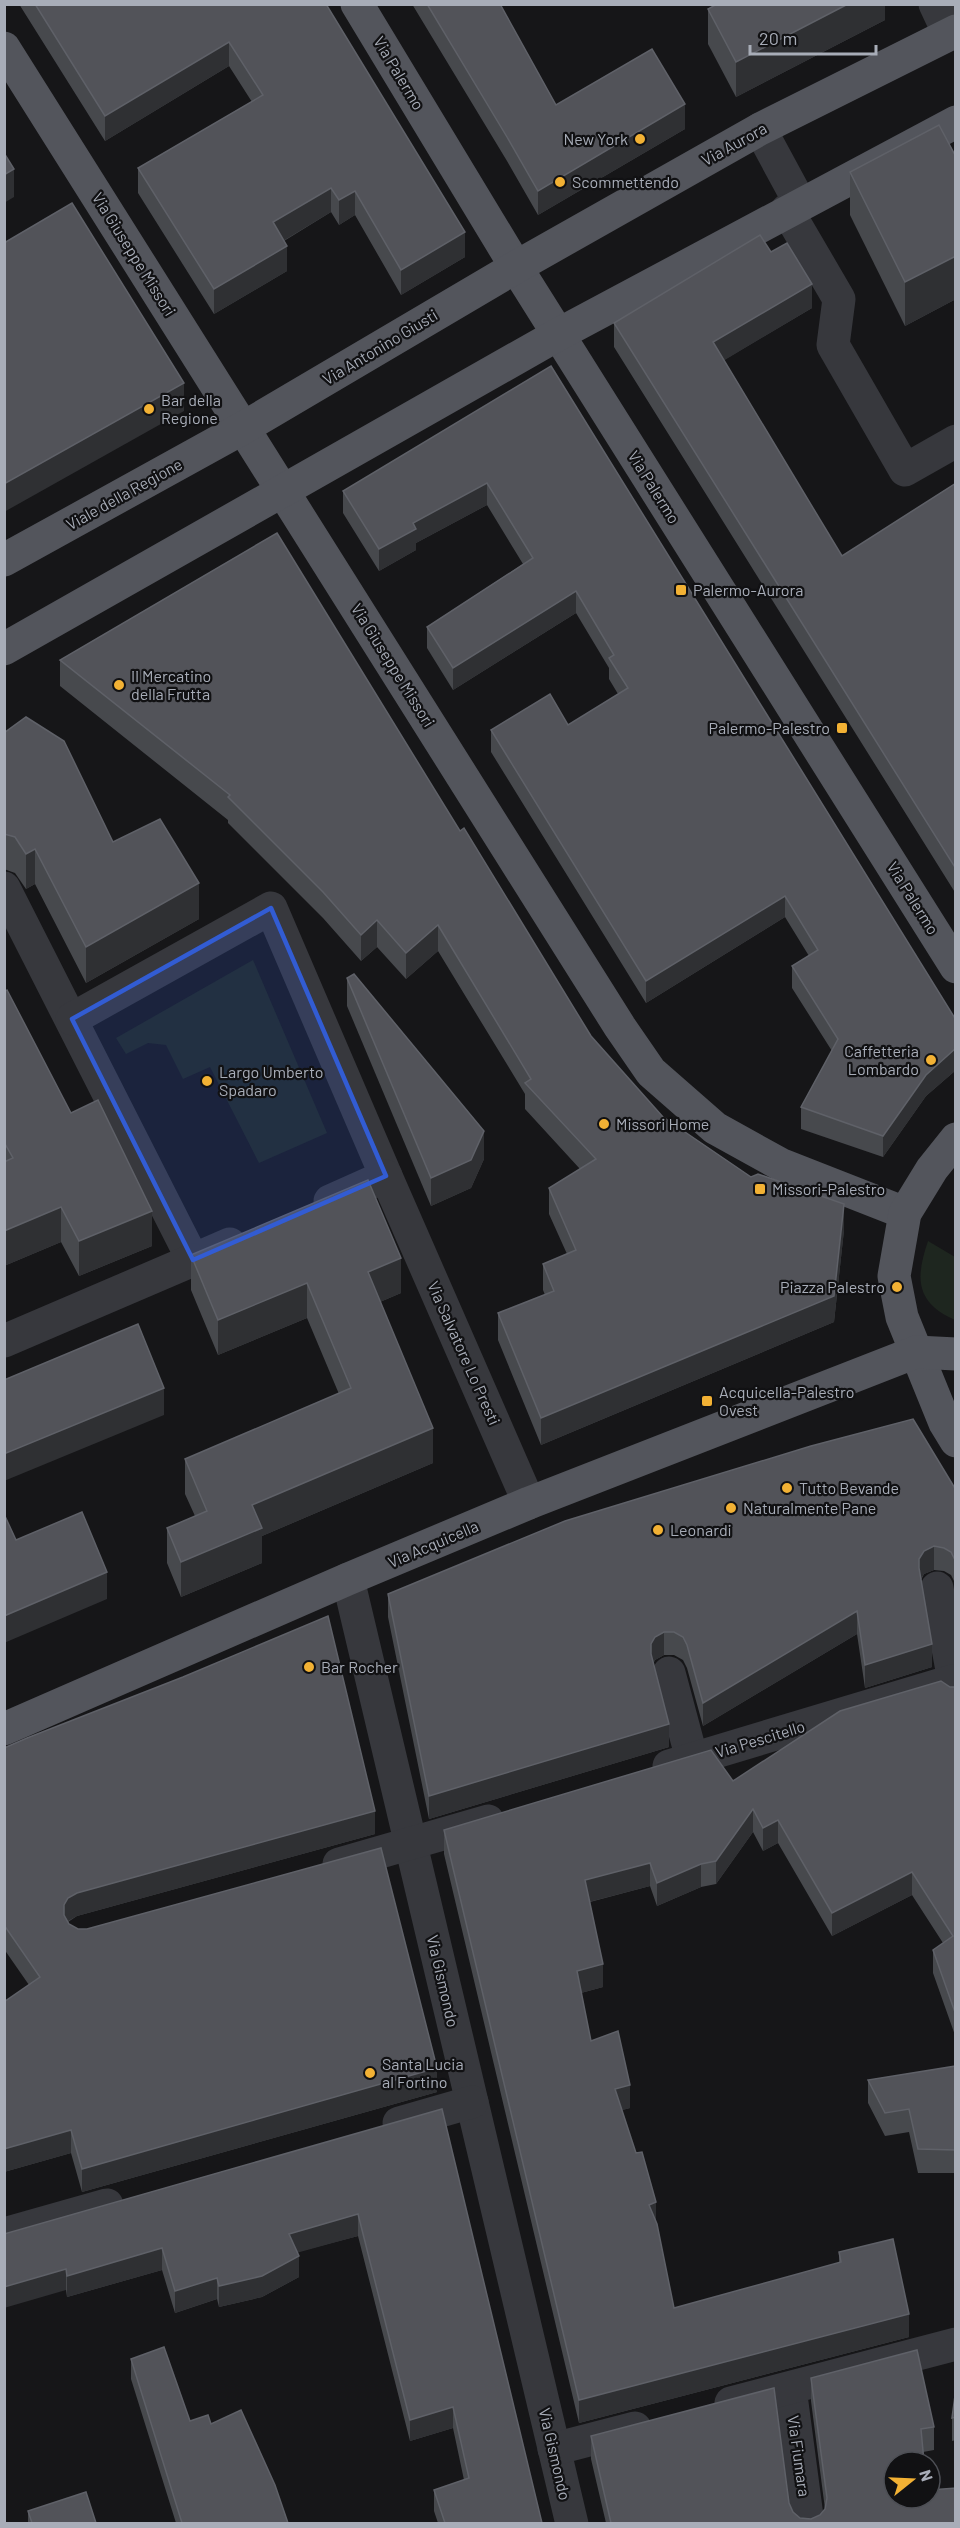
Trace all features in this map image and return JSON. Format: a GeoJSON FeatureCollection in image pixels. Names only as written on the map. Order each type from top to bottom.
{"type":"FeatureCollection","features":[{"type":"Feature","properties":{"kind":"main road","name":"Via Palermo"},"geometry":{"type":"LineString","coordinates":[[357,4],[516,267],[956,967]]}},
{"type":"Feature","properties":{"kind":"main road","name":"Via Aurora"},"geometry":{"type":"LineString","coordinates":[[516,267],[760,129],[953,37]]}},
{"type":"Feature","properties":{"kind":"main road","name":"Via Giuseppe Missori"},"geometry":{"type":"LineString","coordinates":[[4,48],[614,1017],[651,1072],[715,1128],[780,1164],[861,1198],[905,1213]]}},
{"type":"Feature","properties":{"kind":"main road"},"geometry":{"type":"LineString","coordinates":[[4,649],[559,334],[793,207],[956,122]]}},
{"type":"Feature","properties":{"kind":"main road","name":"Via Antonino Giusti"},"geometry":{"type":"LineString","coordinates":[[243,428],[516,267]]}},
{"type":"Feature","properties":{"kind":"main road","name":"Viale della Regione"},"geometry":{"type":"LineString","coordinates":[[4,560],[243,428]]}},
{"type":"Feature","properties":{"kind":"main road"},"geometry":{"type":"LineString","coordinates":[[956,1139],[932,1169],[905,1213],[894,1276],[902,1317],[945,1423],[956,1441]]}},
{"type":"Feature","properties":{"kind":"main road"},"geometry":{"type":"LineString","coordinates":[[916,1352],[956,1353]]}},
{"type":"Feature","properties":{"kind":"main road","name":"Via Acquicella"},"geometry":{"type":"LineString","coordinates":[[4,1729],[529,1503],[916,1352]]}},
{"type":"Feature","properties":{"kind":"street"},"geometry":{"type":"LineString","coordinates":[[935,4],[953,37]]}},
{"type":"Feature","properties":{"kind":"street"},"geometry":{"type":"LineString","coordinates":[[760,129],[793,207],[839,299],[833,345],[905,470],[956,441]]}},
{"type":"Feature","properties":{"kind":"street"},"geometry":{"type":"LineString","coordinates":[[4,888],[193,1260]]}},
{"type":"Feature","properties":{"kind":"street","name":"Via Salvatore Lo Presti"},"geometry":{"type":"LineString","coordinates":[[66,1008],[271,908],[529,1503]]}},
{"type":"Feature","properties":{"kind":"street"},"geometry":{"type":"LineString","coordinates":[[300,1214],[392,1190]]}},
{"type":"Feature","properties":{"kind":"street"},"geometry":{"type":"LineString","coordinates":[[4,1341],[257,1232]]}},
{"type":"Feature","properties":{"kind":"street","name":"Via Gismondo"},"geometry":{"type":"LineString","coordinates":[[348,1579],[572,2523]]}},
{"type":"Feature","properties":{"kind":"street"},"geometry":{"type":"LineString","coordinates":[[937,1588],[954,1686]]}},
{"type":"Feature","properties":{"kind":"street"},"geometry":{"type":"LineString","coordinates":[[669,1673],[692,1759]]}},
{"type":"Feature","properties":{"kind":"street","name":"Via Pescitello"},"geometry":{"type":"LineString","coordinates":[[636,1776],[954,1686]]}},
{"type":"Feature","properties":{"kind":"street"},"geometry":{"type":"LineString","coordinates":[[309,1872],[512,1814]]}},
{"type":"Feature","properties":{"kind":"street"},"geometry":{"type":"LineString","coordinates":[[371,2131],[472,2102]]}},
{"type":"Feature","properties":{"kind":"street"},"geometry":{"type":"LineString","coordinates":[[4,2234],[134,2198]]}},
{"type":"Feature","properties":{"kind":"street"},"geometry":{"type":"LineString","coordinates":[[700,2411],[956,2344]]}},
{"type":"Feature","properties":{"kind":"street","name":"Via Fiumara"},"geometry":{"type":"LineString","coordinates":[[790,2388],[808,2523]]}},
{"type":"Feature","properties":{"kind":"street"},"geometry":{"type":"LineString","coordinates":[[554,2449],[666,2420]]}},
{"type":"Feature","properties":{"kind":"highlighted area"},"geometry":{"type":"Polygon","coordinates":[[[271,908],[386,1176],[193,1260],[72,1019],[271,908]]]}},
{"type":"Feature","properties":{"kind":"shaded area"},"geometry":{"type":"Polygon","coordinates":[[[253,960],[327,1133],[259,1163],[210,1067],[183,1079],[166,1045],[148,1043],[126,1054],[116,1038],[253,960]]]}},
{"type":"Feature","properties":{"kind":"shaded area"},"geometry":{"type":"Polygon","coordinates":[[[928,1241],[955,1257],[955,1320],[932,1306],[922,1288],[921,1267],[928,1241]]]}},
{"type":"Feature","properties":{"kind":"building"},"geometry":{"type":"Polygon","coordinates":[[[35,4],[326,4],[465,232],[401,270],[355,191],[339,200],[331,188],[273,222],[287,246],[214,289],[138,168],[263,95],[229,42],[105,116],[35,4]]]}},
{"type":"Feature","properties":{"kind":"building"},"geometry":{"type":"Polygon","coordinates":[[[427,4],[500,4],[556,105],[652,49],[685,104],[538,191],[427,4]]]}},
{"type":"Feature","properties":{"kind":"building"},"geometry":{"type":"Polygon","coordinates":[[[717,4],[848,4],[736,62],[708,9],[717,4]]]}},
{"type":"Feature","properties":{"kind":"building"},"geometry":{"type":"Polygon","coordinates":[[[939,125],[956,157],[956,256],[905,282],[850,172],[939,125]]]}},
{"type":"Feature","properties":{"kind":"building"},"geometry":{"type":"Polygon","coordinates":[[[4,153],[14,169],[4,175],[4,153]]]}},
{"type":"Feature","properties":{"kind":"building"},"geometry":{"type":"Polygon","coordinates":[[[72,203],[184,383],[4,484],[4,243],[72,203]]]}},
{"type":"Feature","properties":{"kind":"building"},"geometry":{"type":"Polygon","coordinates":[[[760,235],[771,252],[787,243],[812,284],[713,342],[842,556],[956,483],[956,869],[614,323],[760,235]]]}},
{"type":"Feature","properties":{"kind":"building"},"geometry":{"type":"Polygon","coordinates":[[[551,366],[956,1020],[956,1048],[926,1075],[883,1136],[801,1107],[838,1039],[792,966],[818,950],[785,896],[646,981],[491,730],[550,694],[568,725],[628,688],[609,658],[614,655],[576,591],[453,668],[427,627],[533,558],[487,483],[413,523],[416,529],[379,549],[343,491],[551,366]]]}},
{"type":"Feature","properties":{"kind":"building"},"geometry":{"type":"Polygon","coordinates":[[[277,533],[460,831],[464,828],[591,1036],[663,1117],[751,1177],[758,1174],[844,1204],[834,1296],[541,1418],[498,1313],[554,1291],[543,1264],[576,1250],[549,1188],[596,1159],[525,1083],[531,1079],[438,925],[406,953],[377,920],[361,935],[323,892],[228,797],[230,795],[60,660],[277,533]]]}},
{"type":"Feature","properties":{"kind":"building"},"geometry":{"type":"Polygon","coordinates":[[[26,717],[64,741],[113,842],[160,819],[199,883],[86,947],[35,849],[26,854],[15,837],[4,834],[4,733],[26,717]]]}},
{"type":"Feature","properties":{"kind":"building"},"geometry":{"type":"Polygon","coordinates":[[[354,974],[484,1131],[471,1160],[431,1178],[347,978],[354,974]]]}},
{"type":"Feature","properties":{"kind":"building"},"geometry":{"type":"Polygon","coordinates":[[[7,990],[71,1113],[98,1100],[152,1211],[79,1241],[61,1207],[4,1231],[4,1162],[13,1158],[4,1142],[4,992],[7,990]]]}},
{"type":"Feature","properties":{"kind":"building"},"geometry":{"type":"Polygon","coordinates":[[[368,1180],[401,1258],[368,1272],[433,1428],[252,1505],[262,1528],[181,1562],[167,1528],[207,1511],[185,1459],[351,1388],[307,1283],[218,1320],[191,1255],[368,1180]]]}},
{"type":"Feature","properties":{"kind":"building"},"geometry":{"type":"Polygon","coordinates":[[[138,1324],[164,1388],[4,1454],[4,1380],[138,1324]]]}},
{"type":"Feature","properties":{"kind":"building"},"geometry":{"type":"Polygon","coordinates":[[[913,1419],[956,1490],[956,1562],[951,1552],[934,1546],[924,1551],[919,1559],[932,1644],[865,1665],[857,1611],[703,1703],[683,1637],[674,1632],[664,1632],[655,1637],[651,1644],[651,1654],[669,1724],[429,1796],[388,1594],[565,1521],[811,1446],[913,1419]]]}},
{"type":"Feature","properties":{"kind":"building"},"geometry":{"type":"Polygon","coordinates":[[[82,1512],[107,1572],[4,1616],[4,1514],[16,1540],[82,1512]]]}},
{"type":"Feature","properties":{"kind":"building"},"geometry":{"type":"Polygon","coordinates":[[[328,1616],[375,1811],[77,1893],[68,1898],[64,1905],[64,1915],[69,1924],[78,1929],[87,1929],[381,1848],[437,2068],[82,2169],[71,2130],[4,2149],[4,2002],[40,1977],[4,1925],[4,1748],[328,1616]]]}},
{"type":"Feature","properties":{"kind":"building"},"geometry":{"type":"Polygon","coordinates":[[[941,1681],[950,1687],[956,1687],[956,2015],[933,1950],[953,1936],[912,1872],[832,1913],[778,1820],[763,1828],[753,1809],[716,1861],[701,1864],[657,1883],[650,1863],[585,1880],[603,1964],[577,1971],[591,2041],[618,2031],[630,2085],[615,2089],[636,2153],[642,2152],[656,2202],[649,2205],[657,2224],[674,2308],[841,2262],[839,2252],[893,2239],[909,2314],[579,2400],[444,1830],[711,1750],[733,1781],[840,1711],[941,1681]]]}},
{"type":"Feature","properties":{"kind":"building"},"geometry":{"type":"Polygon","coordinates":[[[956,2066],[956,2150],[918,2149],[909,2109],[885,2113],[868,2080],[956,2066]]]}},
{"type":"Feature","properties":{"kind":"building"},"geometry":{"type":"Polygon","coordinates":[[[442,2109],[542,2523],[445,2523],[434,2490],[469,2478],[453,2407],[410,2420],[358,2214],[289,2234],[299,2256],[262,2276],[219,2286],[217,2278],[175,2291],[162,2248],[67,2276],[66,2269],[4,2287],[4,2234],[442,2109]]]}},
{"type":"Feature","properties":{"kind":"building"},"geometry":{"type":"Polygon","coordinates":[[[164,2347],[190,2421],[208,2415],[211,2424],[241,2410],[275,2485],[288,2523],[182,2523],[131,2359],[164,2347]]]}},
{"type":"Feature","properties":{"kind":"building"},"geometry":{"type":"Polygon","coordinates":[[[917,2350],[934,2427],[921,2429],[923,2450],[882,2450],[882,2510],[942,2510],[942,2489],[956,2488],[956,2523],[611,2523],[591,2436],[774,2388],[789,2503],[793,2512],[800,2518],[811,2519],[820,2515],[825,2509],[827,2498],[811,2378],[917,2350]]]}},
{"type":"Feature","properties":{"kind":"building"},"geometry":{"type":"Polygon","coordinates":[[[956,2388],[956,2417],[952,2418],[956,2388]]]}},
{"type":"Feature","properties":{"kind":"building"},"geometry":{"type":"Polygon","coordinates":[[[86,2492],[96,2523],[32,2523],[28,2511],[86,2492]]]}},
{"type":"Feature","properties":{"kind":"place","name":"New York"},"geometry":{"type":"Point","coordinates":[640,139]}},
{"type":"Feature","properties":{"kind":"place","name":"Scommettendo"},"geometry":{"type":"Point","coordinates":[560,182]}},
{"type":"Feature","properties":{"kind":"place","name":"Bar della Regione"},"geometry":{"type":"Point","coordinates":[149,409]}},
{"type":"Feature","properties":{"kind":"place","name":"Palermo-Aurora"},"geometry":{"type":"Point","coordinates":[681,590]}},
{"type":"Feature","properties":{"kind":"place","name":"Il Mercatino della Frutta"},"geometry":{"type":"Point","coordinates":[119,685]}},
{"type":"Feature","properties":{"kind":"place","name":"Palermo-Palestro"},"geometry":{"type":"Point","coordinates":[842,728]}},
{"type":"Feature","properties":{"kind":"place","name":"Caffetteria Lombardo"},"geometry":{"type":"Point","coordinates":[931,1060]}},
{"type":"Feature","properties":{"kind":"place","name":"Largo Umberto Spadaro"},"geometry":{"type":"Point","coordinates":[207,1081]}},
{"type":"Feature","properties":{"kind":"place","name":"Missori Home"},"geometry":{"type":"Point","coordinates":[604,1124]}},
{"type":"Feature","properties":{"kind":"place","name":"Missori-Palestro"},"geometry":{"type":"Point","coordinates":[760,1189]}},
{"type":"Feature","properties":{"kind":"place","name":"Piazza Palestro"},"geometry":{"type":"Point","coordinates":[897,1287]}},
{"type":"Feature","properties":{"kind":"place","name":"Acquicella-Palestro Ovest"},"geometry":{"type":"Point","coordinates":[707,1401]}},
{"type":"Feature","properties":{"kind":"place","name":"Tutto Bevande"},"geometry":{"type":"Point","coordinates":[787,1488]}},
{"type":"Feature","properties":{"kind":"place","name":"Naturalmente Pane"},"geometry":{"type":"Point","coordinates":[731,1508]}},
{"type":"Feature","properties":{"kind":"place","name":"Leonardi"},"geometry":{"type":"Point","coordinates":[658,1530]}},
{"type":"Feature","properties":{"kind":"place","name":"Bar Rocher"},"geometry":{"type":"Point","coordinates":[309,1667]}},
{"type":"Feature","properties":{"kind":"place","name":"Santa Lucia al Fortino"},"geometry":{"type":"Point","coordinates":[370,2073]}}]}
